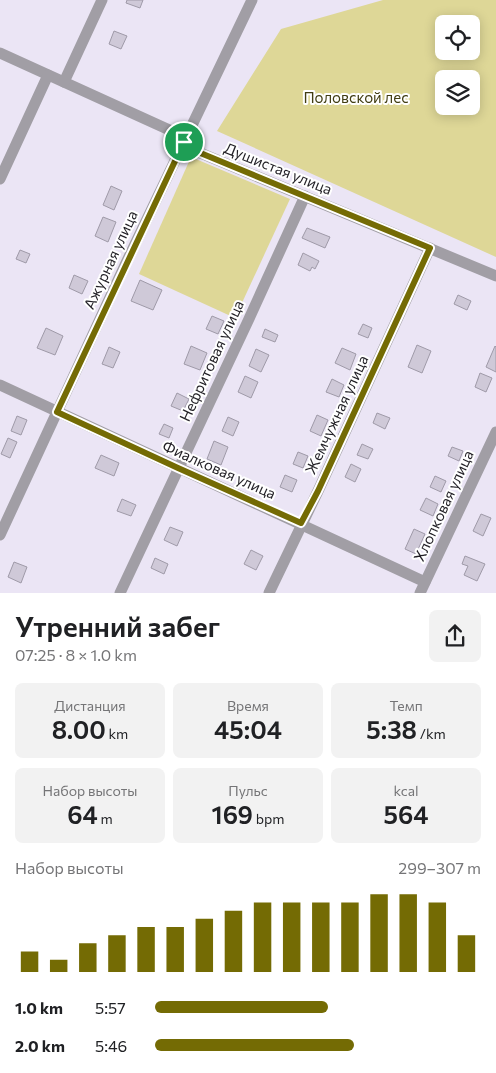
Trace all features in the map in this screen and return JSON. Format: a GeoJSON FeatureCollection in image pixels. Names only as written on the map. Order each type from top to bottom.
{"type":"FeatureCollection","features":[{"type":"Feature","properties":{"kind":"street"},"geometry":{"type":"LineString","coordinates":[[64,82],[102,0]]}},
{"type":"Feature","properties":{"kind":"street","name":"Ажурная улица"},"geometry":{"type":"LineString","coordinates":[[0,534],[252,0]]}},
{"type":"Feature","properties":{"kind":"street","name":"Душистая улица"},"geometry":{"type":"LineString","coordinates":[[0,53],[176,133],[184,142],[198,152],[496,276]]}},
{"type":"Feature","properties":{"kind":"street"},"geometry":{"type":"LineString","coordinates":[[0,179],[48,76]]}},
{"type":"Feature","properties":{"kind":"street","name":"Нефритовая улица"},"geometry":{"type":"LineString","coordinates":[[120,593],[305,196]]}},
{"type":"Feature","properties":{"kind":"street","name":"Жемчужная улица"},"geometry":{"type":"LineString","coordinates":[[269,593],[430,248]]}},
{"type":"Feature","properties":{"kind":"street","name":"Фиалковая улица"},"geometry":{"type":"LineString","coordinates":[[0,385],[426,582]]}},
{"type":"Feature","properties":{"kind":"street","name":"Хлопковая улица"},"geometry":{"type":"LineString","coordinates":[[420,593],[496,432]]}},
{"type":"Feature","properties":{"kind":"green space","name":"Половской лес"},"geometry":{"type":"Polygon","coordinates":[[[383,0],[496,0],[496,257],[217,131],[281,29],[383,0]]]}},
{"type":"Feature","properties":{"kind":"green space"},"geometry":{"type":"Polygon","coordinates":[[[191,157],[290,199],[235,318],[139,274],[191,157]]]}},
{"type":"Feature","properties":{"kind":"building"},"geometry":{"type":"Polygon","coordinates":[[[127,0],[143,0],[140,8],[126,3],[127,0]]]}},
{"type":"Feature","properties":{"kind":"building"},"geometry":{"type":"Polygon","coordinates":[[[114,31],[127,36],[121,49],[109,44],[114,31]]]}},
{"type":"Feature","properties":{"kind":"building"},"geometry":{"type":"Polygon","coordinates":[[[111,186],[122,191],[114,210],[103,205],[111,186]]]}},
{"type":"Feature","properties":{"kind":"building"},"geometry":{"type":"Polygon","coordinates":[[[103,217],[116,222],[108,242],[95,236],[103,217]]]}},
{"type":"Feature","properties":{"kind":"building"},"geometry":{"type":"Polygon","coordinates":[[[307,228],[330,237],[325,248],[302,238],[307,228]]]}},
{"type":"Feature","properties":{"kind":"building"},"geometry":{"type":"Polygon","coordinates":[[[20,250],[30,254],[26,263],[16,259],[20,250]]]}},
{"type":"Feature","properties":{"kind":"building"},"geometry":{"type":"Polygon","coordinates":[[[303,253],[319,261],[315,269],[312,267],[310,271],[298,265],[303,253]]]}},
{"type":"Feature","properties":{"kind":"building"},"geometry":{"type":"Polygon","coordinates":[[[74,275],[88,281],[82,294],[69,288],[74,275]]]}},
{"type":"Feature","properties":{"kind":"building"},"geometry":{"type":"Polygon","coordinates":[[[140,280],[162,290],[153,310],[131,301],[140,280]]]}},
{"type":"Feature","properties":{"kind":"building"},"geometry":{"type":"Polygon","coordinates":[[[458,295],[471,301],[467,310],[454,304],[458,295]]]}},
{"type":"Feature","properties":{"kind":"building"},"geometry":{"type":"Polygon","coordinates":[[[212,316],[224,321],[218,334],[206,329],[212,316]]]}},
{"type":"Feature","properties":{"kind":"building"},"geometry":{"type":"Polygon","coordinates":[[[363,324],[372,328],[368,338],[358,334],[363,324]]]}},
{"type":"Feature","properties":{"kind":"building"},"geometry":{"type":"Polygon","coordinates":[[[46,328],[63,336],[55,355],[37,348],[46,328]]]}},
{"type":"Feature","properties":{"kind":"building"},"geometry":{"type":"Polygon","coordinates":[[[265,329],[278,335],[275,342],[262,337],[265,329]]]}},
{"type":"Feature","properties":{"kind":"building"},"geometry":{"type":"Polygon","coordinates":[[[417,345],[431,351],[422,373],[408,367],[417,345]]]}},
{"type":"Feature","properties":{"kind":"building"},"geometry":{"type":"Polygon","coordinates":[[[191,346],[207,353],[200,370],[184,364],[191,346]]]}},
{"type":"Feature","properties":{"kind":"building"},"geometry":{"type":"Polygon","coordinates":[[[109,347],[120,352],[113,368],[102,364],[109,347]]]}},
{"type":"Feature","properties":{"kind":"building"},"geometry":{"type":"Polygon","coordinates":[[[496,347],[496,372],[486,367],[496,347]]]}},
{"type":"Feature","properties":{"kind":"building"},"geometry":{"type":"Polygon","coordinates":[[[342,348],[356,354],[350,370],[335,363],[342,348]]]}},
{"type":"Feature","properties":{"kind":"building"},"geometry":{"type":"Polygon","coordinates":[[[256,349],[269,355],[261,372],[249,366],[256,349]]]}},
{"type":"Feature","properties":{"kind":"building"},"geometry":{"type":"Polygon","coordinates":[[[480,373],[492,378],[486,392],[475,387],[480,373]]]}},
{"type":"Feature","properties":{"kind":"building"},"geometry":{"type":"Polygon","coordinates":[[[245,376],[258,382],[251,398],[238,392],[245,376]]]}},
{"type":"Feature","properties":{"kind":"building"},"geometry":{"type":"Polygon","coordinates":[[[332,379],[344,385],[339,397],[326,392],[332,379]]]}},
{"type":"Feature","properties":{"kind":"building"},"geometry":{"type":"Polygon","coordinates":[[[177,393],[189,399],[183,411],[171,406],[177,393]]]}},
{"type":"Feature","properties":{"kind":"building"},"geometry":{"type":"Polygon","coordinates":[[[377,413],[390,418],[385,429],[373,423],[377,413]]]}},
{"type":"Feature","properties":{"kind":"building"},"geometry":{"type":"Polygon","coordinates":[[[317,415],[328,420],[321,436],[310,431],[317,415]]]}},
{"type":"Feature","properties":{"kind":"building"},"geometry":{"type":"Polygon","coordinates":[[[17,416],[27,420],[21,435],[11,431],[17,416]]]}},
{"type":"Feature","properties":{"kind":"building"},"geometry":{"type":"Polygon","coordinates":[[[228,417],[239,422],[233,436],[222,431],[228,417]]]}},
{"type":"Feature","properties":{"kind":"building"},"geometry":{"type":"Polygon","coordinates":[[[164,424],[173,428],[169,438],[159,434],[164,424]]]}},
{"type":"Feature","properties":{"kind":"building"},"geometry":{"type":"Polygon","coordinates":[[[8,438],[17,442],[10,458],[1,454],[8,438]]]}},
{"type":"Feature","properties":{"kind":"building"},"geometry":{"type":"Polygon","coordinates":[[[214,441],[228,447],[221,465],[207,459],[214,441]]]}},
{"type":"Feature","properties":{"kind":"building"},"geometry":{"type":"Polygon","coordinates":[[[362,444],[373,449],[368,459],[357,455],[362,444]]]}},
{"type":"Feature","properties":{"kind":"building"},"geometry":{"type":"Polygon","coordinates":[[[452,447],[463,451],[459,461],[448,456],[452,447]]]}},
{"type":"Feature","properties":{"kind":"building"},"geometry":{"type":"Polygon","coordinates":[[[298,452],[308,456],[303,468],[293,464],[298,452]]]}},
{"type":"Feature","properties":{"kind":"building"},"geometry":{"type":"Polygon","coordinates":[[[101,455],[119,463],[114,476],[95,468],[101,455]]]}},
{"type":"Feature","properties":{"kind":"building"},"geometry":{"type":"Polygon","coordinates":[[[351,464],[361,469],[355,482],[345,477],[351,464]]]}},
{"type":"Feature","properties":{"kind":"building"},"geometry":{"type":"Polygon","coordinates":[[[285,475],[297,480],[292,492],[280,487],[285,475]]]}},
{"type":"Feature","properties":{"kind":"building"},"geometry":{"type":"Polygon","coordinates":[[[435,476],[446,481],[441,492],[430,487],[435,476]]]}},
{"type":"Feature","properties":{"kind":"building"},"geometry":{"type":"Polygon","coordinates":[[[426,498],[438,504],[433,516],[420,510],[426,498]]]}},
{"type":"Feature","properties":{"kind":"building"},"geometry":{"type":"Polygon","coordinates":[[[122,499],[136,505],[131,516],[117,511],[122,499]]]}},
{"type":"Feature","properties":{"kind":"building"},"geometry":{"type":"Polygon","coordinates":[[[481,514],[491,518],[483,536],[473,531],[481,514]]]}},
{"type":"Feature","properties":{"kind":"building"},"geometry":{"type":"Polygon","coordinates":[[[170,527],[183,532],[177,546],[164,540],[170,527]]]}},
{"type":"Feature","properties":{"kind":"building"},"geometry":{"type":"Polygon","coordinates":[[[414,529],[425,534],[416,554],[405,549],[414,529]]]}},
{"type":"Feature","properties":{"kind":"building"},"geometry":{"type":"Polygon","coordinates":[[[251,550],[263,556],[256,570],[244,564],[251,550]]]}},
{"type":"Feature","properties":{"kind":"building"},"geometry":{"type":"Polygon","coordinates":[[[465,556],[485,564],[477,581],[464,575],[468,566],[462,564],[465,556]]]}},
{"type":"Feature","properties":{"kind":"building"},"geometry":{"type":"Polygon","coordinates":[[[155,558],[168,564],[164,574],[151,568],[155,558]]]}},
{"type":"Feature","properties":{"kind":"building"},"geometry":{"type":"Polygon","coordinates":[[[14,562],[27,567],[21,583],[8,577],[14,562]]]}},
{"type":"Feature","properties":{"kind":"route"},"geometry":{"type":"LineString","coordinates":[[184,142],[198,152],[430,248],[318,491],[301,523],[57,412],[184,142]]}}]}
